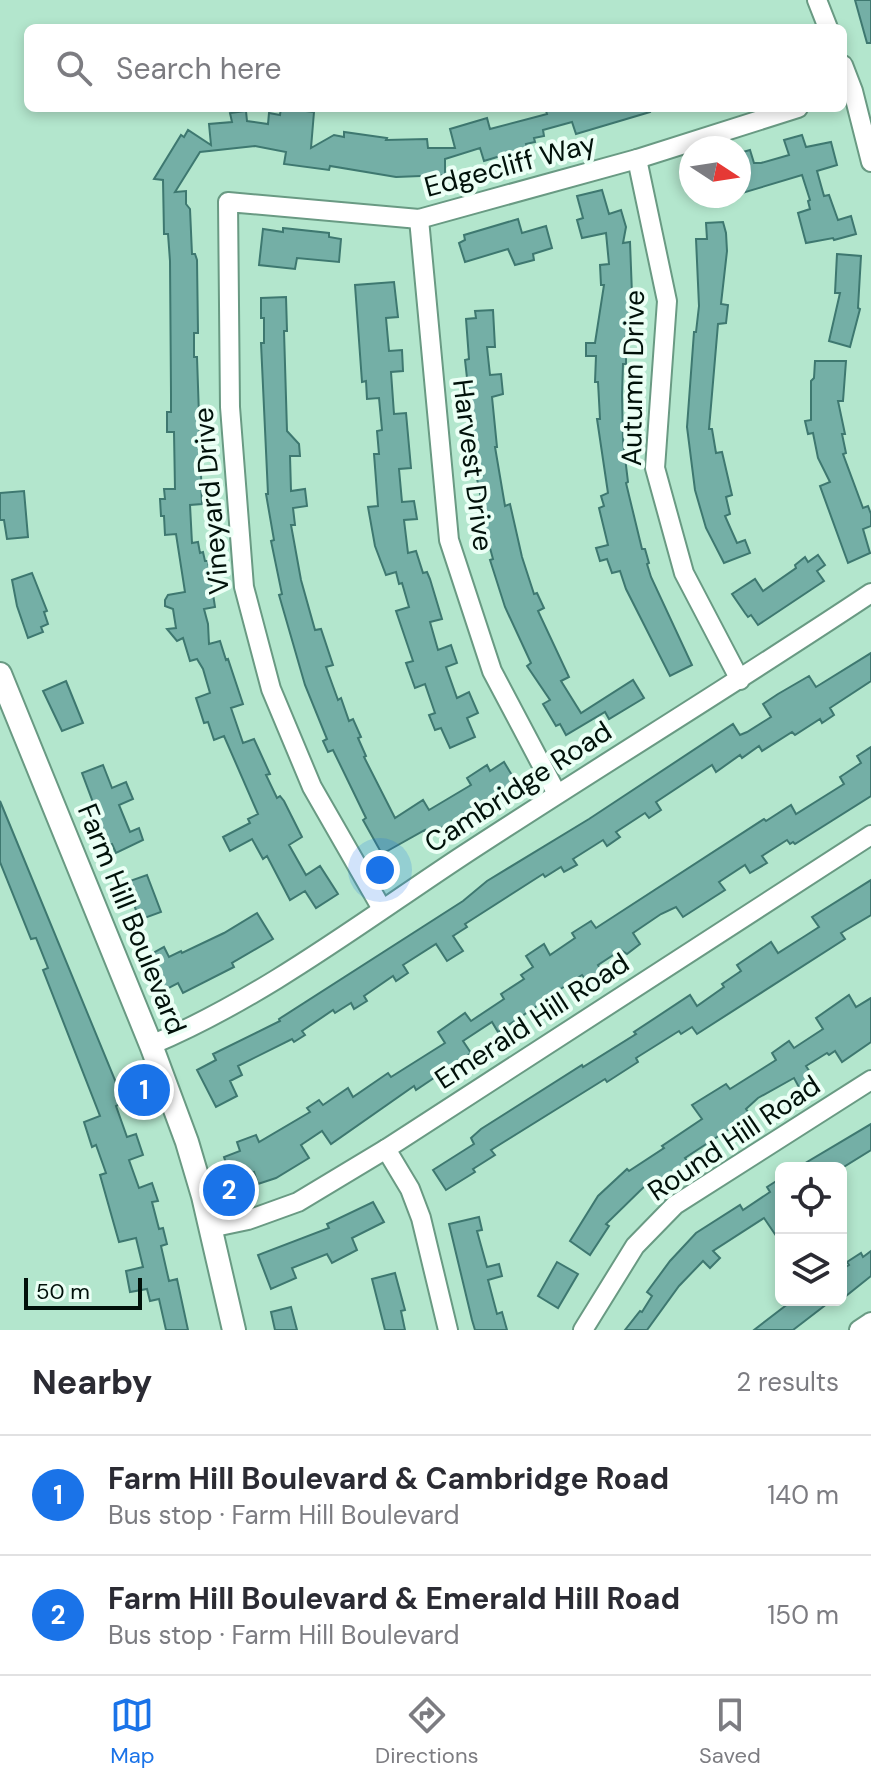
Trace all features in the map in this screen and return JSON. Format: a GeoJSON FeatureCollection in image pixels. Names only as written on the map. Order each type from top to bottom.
{"type":"FeatureCollection","features":[{"type":"Feature","properties":{"kind":"main road","name":"Farm Hill Boulevard"},"geometry":{"type":"LineString","coordinates":[[0,674],[151,1045],[187,1142],[234,1330]]}},
{"type":"Feature","properties":{"kind":"street"},"geometry":{"type":"LineString","coordinates":[[817,0],[826,24]]}},
{"type":"Feature","properties":{"kind":"street"},"geometry":{"type":"LineString","coordinates":[[856,90],[871,162]]}},
{"type":"Feature","properties":{"kind":"street","name":"Edgecliff Way"},"geometry":{"type":"LineString","coordinates":[[228,202],[419,219],[637,159],[785,112]]}},
{"type":"Feature","properties":{"kind":"street","name":"Autumn Drive"},"geometry":{"type":"LineString","coordinates":[[637,159],[667,301],[655,468],[684,573],[740,680]]}},
{"type":"Feature","properties":{"kind":"street","name":"Vineyard Drive"},"geometry":{"type":"LineString","coordinates":[[228,202],[230,407],[244,587],[271,689],[312,787],[382,909]]}},
{"type":"Feature","properties":{"kind":"street","name":"Harvest Drive"},"geometry":{"type":"LineString","coordinates":[[419,219],[449,540],[492,671],[557,794]]}},
{"type":"Feature","properties":{"kind":"street","name":"Cambridge Road"},"geometry":{"type":"LineString","coordinates":[[151,1045],[245,999],[871,593]]}},
{"type":"Feature","properties":{"kind":"street","name":"Emerald Hill Road"},"geometry":{"type":"LineString","coordinates":[[210,1228],[248,1220],[298,1202],[386,1149],[871,835]]}},
{"type":"Feature","properties":{"kind":"street","name":"Round Hill Road"},"geometry":{"type":"LineString","coordinates":[[583,1330],[635,1246],[675,1205],[871,1080]]}},
{"type":"Feature","properties":{"kind":"street"},"geometry":{"type":"LineString","coordinates":[[386,1149],[410,1189],[421,1218],[448,1330]]}},
{"type":"Feature","properties":{"kind":"street"},"geometry":{"type":"LineString","coordinates":[[859,1330],[871,1322]]}},
{"type":"Feature","properties":{"kind":"building"},"geometry":{"type":"Polygon","coordinates":[[[855,0],[871,0],[871,43],[867,43],[855,0]]]}},
{"type":"Feature","properties":{"kind":"building"},"geometry":{"type":"Polygon","coordinates":[[[246,112],[247,121],[268,124],[269,113],[280,115],[280,112],[314,112],[311,148],[334,135],[344,137],[344,132],[386,140],[427,139],[428,148],[455,148],[450,129],[487,118],[490,129],[546,112],[650,112],[576,134],[572,122],[543,130],[544,136],[534,138],[535,142],[526,144],[527,148],[484,161],[480,148],[445,159],[445,175],[396,177],[330,166],[329,170],[284,164],[286,152],[255,146],[200,152],[175,192],[186,191],[192,254],[197,260],[198,333],[194,333],[194,357],[197,357],[202,504],[190,505],[192,543],[198,542],[200,553],[203,552],[205,561],[208,561],[215,607],[204,609],[209,644],[220,641],[228,659],[243,704],[231,708],[243,743],[254,739],[277,798],[280,796],[284,801],[302,837],[289,845],[306,875],[320,866],[338,894],[316,908],[305,891],[290,900],[267,856],[263,859],[252,839],[230,851],[223,837],[250,823],[248,819],[258,814],[224,736],[214,740],[208,722],[204,723],[196,698],[210,693],[203,669],[197,659],[190,661],[183,638],[177,641],[167,629],[176,628],[173,609],[165,606],[165,600],[168,595],[185,592],[176,534],[165,535],[160,499],[165,499],[164,489],[175,489],[174,432],[167,432],[167,412],[171,412],[168,234],[164,234],[163,180],[154,179],[181,135],[184,137],[188,130],[211,145],[209,124],[232,122],[230,113],[246,112]]]}},
{"type":"Feature","properties":{"kind":"building"},"geometry":{"type":"Polygon","coordinates":[[[802,135],[806,147],[831,142],[837,165],[817,171],[824,196],[829,195],[838,220],[851,216],[856,234],[806,243],[798,213],[810,209],[810,200],[802,175],[751,190],[751,153],[754,163],[789,155],[784,140],[802,135]]]}},
{"type":"Feature","properties":{"kind":"building"},"geometry":{"type":"Polygon","coordinates":[[[602,190],[609,214],[621,210],[626,227],[623,243],[630,242],[634,294],[623,350],[626,350],[626,364],[623,364],[622,395],[626,483],[651,577],[692,665],[670,676],[620,571],[612,573],[607,559],[600,561],[596,548],[608,545],[599,508],[604,506],[601,496],[608,493],[597,419],[600,419],[598,382],[595,382],[596,356],[586,356],[586,343],[595,343],[604,285],[601,285],[600,265],[609,264],[606,233],[582,238],[577,220],[583,218],[577,196],[602,190]]]}},
{"type":"Feature","properties":{"kind":"building"},"geometry":{"type":"Polygon","coordinates":[[[518,219],[522,233],[546,226],[552,248],[533,254],[534,260],[515,265],[508,249],[465,262],[459,243],[465,240],[464,235],[518,219]]]}},
{"type":"Feature","properties":{"kind":"building"},"geometry":{"type":"Polygon","coordinates":[[[723,222],[727,251],[721,304],[728,305],[726,323],[718,324],[709,429],[712,429],[716,453],[722,452],[732,495],[726,497],[730,514],[725,516],[737,543],[745,540],[750,553],[724,563],[706,528],[695,490],[687,427],[694,332],[699,306],[696,239],[707,239],[706,223],[723,222]]]}},
{"type":"Feature","properties":{"kind":"building"},"geometry":{"type":"Polygon","coordinates":[[[283,228],[329,233],[329,237],[341,239],[339,262],[297,258],[295,269],[259,265],[263,229],[283,232],[283,228]]]}},
{"type":"Feature","properties":{"kind":"building"},"geometry":{"type":"Polygon","coordinates":[[[837,254],[861,256],[860,309],[850,347],[829,341],[840,293],[835,293],[837,254]]]}},
{"type":"Feature","properties":{"kind":"building"},"geometry":{"type":"Polygon","coordinates":[[[394,282],[398,317],[386,318],[389,351],[402,350],[403,371],[391,372],[394,414],[406,413],[411,468],[399,469],[402,502],[414,501],[417,519],[404,520],[408,553],[416,551],[423,573],[427,572],[430,579],[442,619],[430,622],[438,650],[451,645],[457,663],[446,667],[457,698],[469,692],[478,713],[467,718],[475,737],[450,748],[441,728],[435,730],[429,715],[435,713],[425,684],[415,688],[406,663],[413,661],[396,611],[409,607],[396,572],[386,575],[375,546],[368,507],[378,506],[374,454],[379,454],[377,431],[382,430],[379,398],[367,399],[366,381],[362,382],[355,285],[394,282]]]}},
{"type":"Feature","properties":{"kind":"building"},"geometry":{"type":"Polygon","coordinates":[[[286,297],[287,431],[299,444],[300,456],[290,456],[291,491],[305,489],[307,506],[293,508],[295,525],[291,525],[301,580],[315,630],[321,629],[333,665],[326,667],[338,700],[341,698],[349,721],[353,719],[361,737],[358,738],[364,757],[395,818],[423,800],[429,810],[471,785],[467,778],[487,765],[490,771],[504,762],[516,782],[428,836],[425,830],[382,854],[363,820],[366,818],[333,750],[328,752],[323,741],[327,739],[305,685],[279,595],[282,594],[271,541],[274,540],[266,494],[261,343],[264,343],[264,318],[261,318],[261,298],[286,297]]]}},
{"type":"Feature","properties":{"kind":"building"},"geometry":{"type":"Polygon","coordinates":[[[493,310],[495,347],[487,347],[490,375],[501,374],[503,394],[492,397],[495,447],[505,506],[510,504],[534,594],[537,593],[544,608],[538,611],[569,677],[561,681],[581,713],[633,680],[644,698],[609,719],[605,712],[566,735],[560,724],[556,726],[543,704],[550,700],[527,666],[531,663],[505,607],[490,560],[493,559],[482,519],[485,518],[473,459],[476,458],[465,360],[469,359],[466,319],[476,318],[475,311],[493,310]]]}},
{"type":"Feature","properties":{"kind":"building"},"geometry":{"type":"Polygon","coordinates":[[[815,361],[846,361],[843,401],[838,401],[845,434],[842,434],[846,453],[843,454],[863,508],[868,506],[871,514],[871,526],[863,529],[870,553],[848,563],[820,486],[830,482],[818,458],[813,433],[808,434],[805,421],[811,420],[811,381],[815,361]]]}},
{"type":"Feature","properties":{"kind":"building"},"geometry":{"type":"Polygon","coordinates":[[[24,491],[28,537],[7,539],[4,520],[0,520],[0,493],[24,491]]]}},
{"type":"Feature","properties":{"kind":"building"},"geometry":{"type":"Polygon","coordinates":[[[818,555],[825,565],[817,571],[824,581],[758,625],[751,615],[748,617],[732,594],[755,579],[763,591],[796,568],[795,565],[805,557],[808,562],[818,555]]]}},
{"type":"Feature","properties":{"kind":"building"},"geometry":{"type":"Polygon","coordinates":[[[32,573],[47,611],[44,612],[48,624],[41,627],[43,632],[28,638],[12,580],[32,573]]]}},
{"type":"Feature","properties":{"kind":"building"},"geometry":{"type":"Polygon","coordinates":[[[871,653],[871,681],[830,708],[834,715],[822,723],[820,719],[795,735],[792,732],[762,751],[759,746],[742,758],[740,755],[716,772],[712,765],[656,802],[661,810],[649,818],[645,813],[616,832],[620,837],[607,846],[603,840],[573,859],[577,865],[564,872],[561,867],[545,877],[543,874],[465,924],[467,927],[453,936],[463,951],[447,961],[436,944],[403,965],[408,973],[396,981],[393,976],[364,996],[367,1001],[354,1009],[351,1003],[335,1013],[333,1010],[302,1031],[305,1035],[294,1042],[292,1039],[238,1066],[242,1075],[230,1081],[237,1096],[216,1107],[197,1070],[216,1060],[213,1054],[280,1021],[463,901],[487,881],[589,819],[733,724],[740,735],[771,717],[763,704],[778,694],[809,676],[816,687],[871,653]]]}},
{"type":"Feature","properties":{"kind":"building"},"geometry":{"type":"Polygon","coordinates":[[[66,681],[83,723],[62,731],[43,691],[66,681]]]}},
{"type":"Feature","properties":{"kind":"building"},"geometry":{"type":"Polygon","coordinates":[[[871,747],[871,796],[795,844],[787,840],[762,856],[767,863],[750,873],[745,865],[719,882],[725,890],[683,917],[676,907],[661,914],[633,933],[640,944],[627,954],[621,950],[598,965],[601,970],[586,980],[582,975],[553,994],[557,999],[542,1008],[540,1004],[498,1032],[492,1022],[463,1041],[471,1053],[416,1090],[414,1086],[331,1144],[322,1131],[301,1145],[309,1158],[276,1178],[258,1184],[254,1172],[231,1178],[224,1157],[240,1151],[237,1142],[256,1135],[259,1142],[310,1112],[307,1108],[319,1100],[323,1105],[348,1088],[353,1097],[388,1073],[391,1077],[445,1043],[438,1032],[465,1013],[471,1021],[504,999],[501,994],[524,979],[521,975],[533,967],[526,956],[544,944],[550,955],[575,938],[572,933],[591,921],[596,928],[764,819],[766,821],[791,805],[796,814],[844,784],[840,777],[861,763],[857,756],[871,747]]]}},
{"type":"Feature","properties":{"kind":"building"},"geometry":{"type":"Polygon","coordinates":[[[103,765],[112,788],[126,782],[133,799],[119,805],[130,832],[139,828],[143,840],[116,853],[112,844],[109,845],[82,773],[103,765]]]}},
{"type":"Feature","properties":{"kind":"building"},"geometry":{"type":"Polygon","coordinates":[[[0,801],[124,1102],[116,1106],[127,1137],[136,1134],[143,1155],[129,1160],[139,1188],[152,1183],[158,1201],[152,1202],[159,1229],[163,1228],[167,1244],[161,1246],[169,1281],[177,1279],[188,1330],[166,1330],[159,1299],[150,1301],[147,1289],[130,1292],[126,1271],[143,1267],[136,1238],[119,1242],[100,1175],[106,1173],[96,1145],[92,1147],[84,1122],[100,1116],[43,970],[48,968],[36,938],[31,939],[0,862],[0,801]]]}},
{"type":"Feature","properties":{"kind":"building"},"geometry":{"type":"Polygon","coordinates":[[[147,875],[161,912],[139,920],[127,882],[147,875]]]}},
{"type":"Feature","properties":{"kind":"building"},"geometry":{"type":"Polygon","coordinates":[[[871,880],[871,915],[841,933],[845,939],[697,1034],[692,1027],[681,1034],[679,1031],[636,1058],[638,1062],[607,1082],[605,1079],[491,1150],[495,1155],[446,1190],[433,1170],[474,1144],[471,1138],[481,1129],[636,1034],[634,1032],[690,995],[697,1006],[741,971],[737,965],[771,942],[778,953],[805,936],[819,927],[812,917],[871,880]]]}},
{"type":"Feature","properties":{"kind":"building"},"geometry":{"type":"Polygon","coordinates":[[[257,913],[273,939],[232,963],[234,967],[183,993],[178,983],[163,991],[146,957],[164,947],[169,957],[182,953],[257,913]]]}},
{"type":"Feature","properties":{"kind":"building"},"geometry":{"type":"Polygon","coordinates":[[[849,995],[856,1007],[871,998],[871,1042],[842,1062],[835,1051],[806,1066],[815,1080],[800,1089],[794,1078],[758,1098],[746,1109],[753,1119],[739,1128],[737,1124],[685,1158],[688,1162],[655,1183],[652,1179],[606,1224],[609,1226],[590,1255],[570,1241],[598,1196],[627,1169],[629,1171],[664,1148],[662,1146],[702,1119],[692,1105],[726,1084],[730,1089],[776,1060],[772,1053],[789,1041],[794,1048],[823,1029],[816,1018],[849,995]]]}},
{"type":"Feature","properties":{"kind":"building"},"geometry":{"type":"Polygon","coordinates":[[[871,1124],[871,1150],[847,1165],[847,1162],[807,1162],[871,1124]]]}},
{"type":"Feature","properties":{"kind":"building"},"geometry":{"type":"Polygon","coordinates":[[[775,1182],[775,1234],[764,1218],[713,1251],[720,1258],[710,1268],[703,1261],[679,1286],[647,1330],[625,1330],[652,1296],[647,1292],[696,1233],[740,1205],[743,1210],[770,1192],[767,1187],[775,1182]]]}},
{"type":"Feature","properties":{"kind":"building"},"geometry":{"type":"Polygon","coordinates":[[[373,1202],[384,1222],[352,1238],[357,1250],[332,1263],[327,1254],[292,1268],[296,1278],[271,1289],[258,1255],[329,1228],[327,1224],[373,1202]]]}},
{"type":"Feature","properties":{"kind":"building"},"geometry":{"type":"Polygon","coordinates":[[[479,1217],[482,1230],[477,1231],[487,1267],[499,1264],[502,1276],[488,1280],[497,1314],[502,1312],[507,1330],[475,1330],[472,1320],[449,1224],[479,1217]]]}},
{"type":"Feature","properties":{"kind":"building"},"geometry":{"type":"Polygon","coordinates":[[[871,1251],[871,1276],[847,1295],[847,1262],[861,1253],[863,1257],[871,1251]]]}},
{"type":"Feature","properties":{"kind":"building"},"geometry":{"type":"Polygon","coordinates":[[[557,1262],[578,1274],[558,1308],[538,1296],[557,1262]]]}},
{"type":"Feature","properties":{"kind":"building"},"geometry":{"type":"Polygon","coordinates":[[[395,1273],[405,1310],[401,1311],[405,1330],[385,1330],[372,1279],[395,1273]]]}},
{"type":"Feature","properties":{"kind":"building"},"geometry":{"type":"Polygon","coordinates":[[[785,1306],[824,1306],[793,1330],[754,1330],[785,1306]]]}},
{"type":"Feature","properties":{"kind":"building"},"geometry":{"type":"Polygon","coordinates":[[[291,1307],[297,1330],[275,1330],[271,1312],[291,1307]]]}},
{"type":"Feature","properties":{"kind":"place","name":"Farm Hill Boulevard & Cambridge Road"},"geometry":{"type":"Point","coordinates":[144,1090]}},
{"type":"Feature","properties":{"kind":"place","name":"Farm Hill Boulevard & Emerald Hill Road"},"geometry":{"type":"Point","coordinates":[229,1190]}}]}
